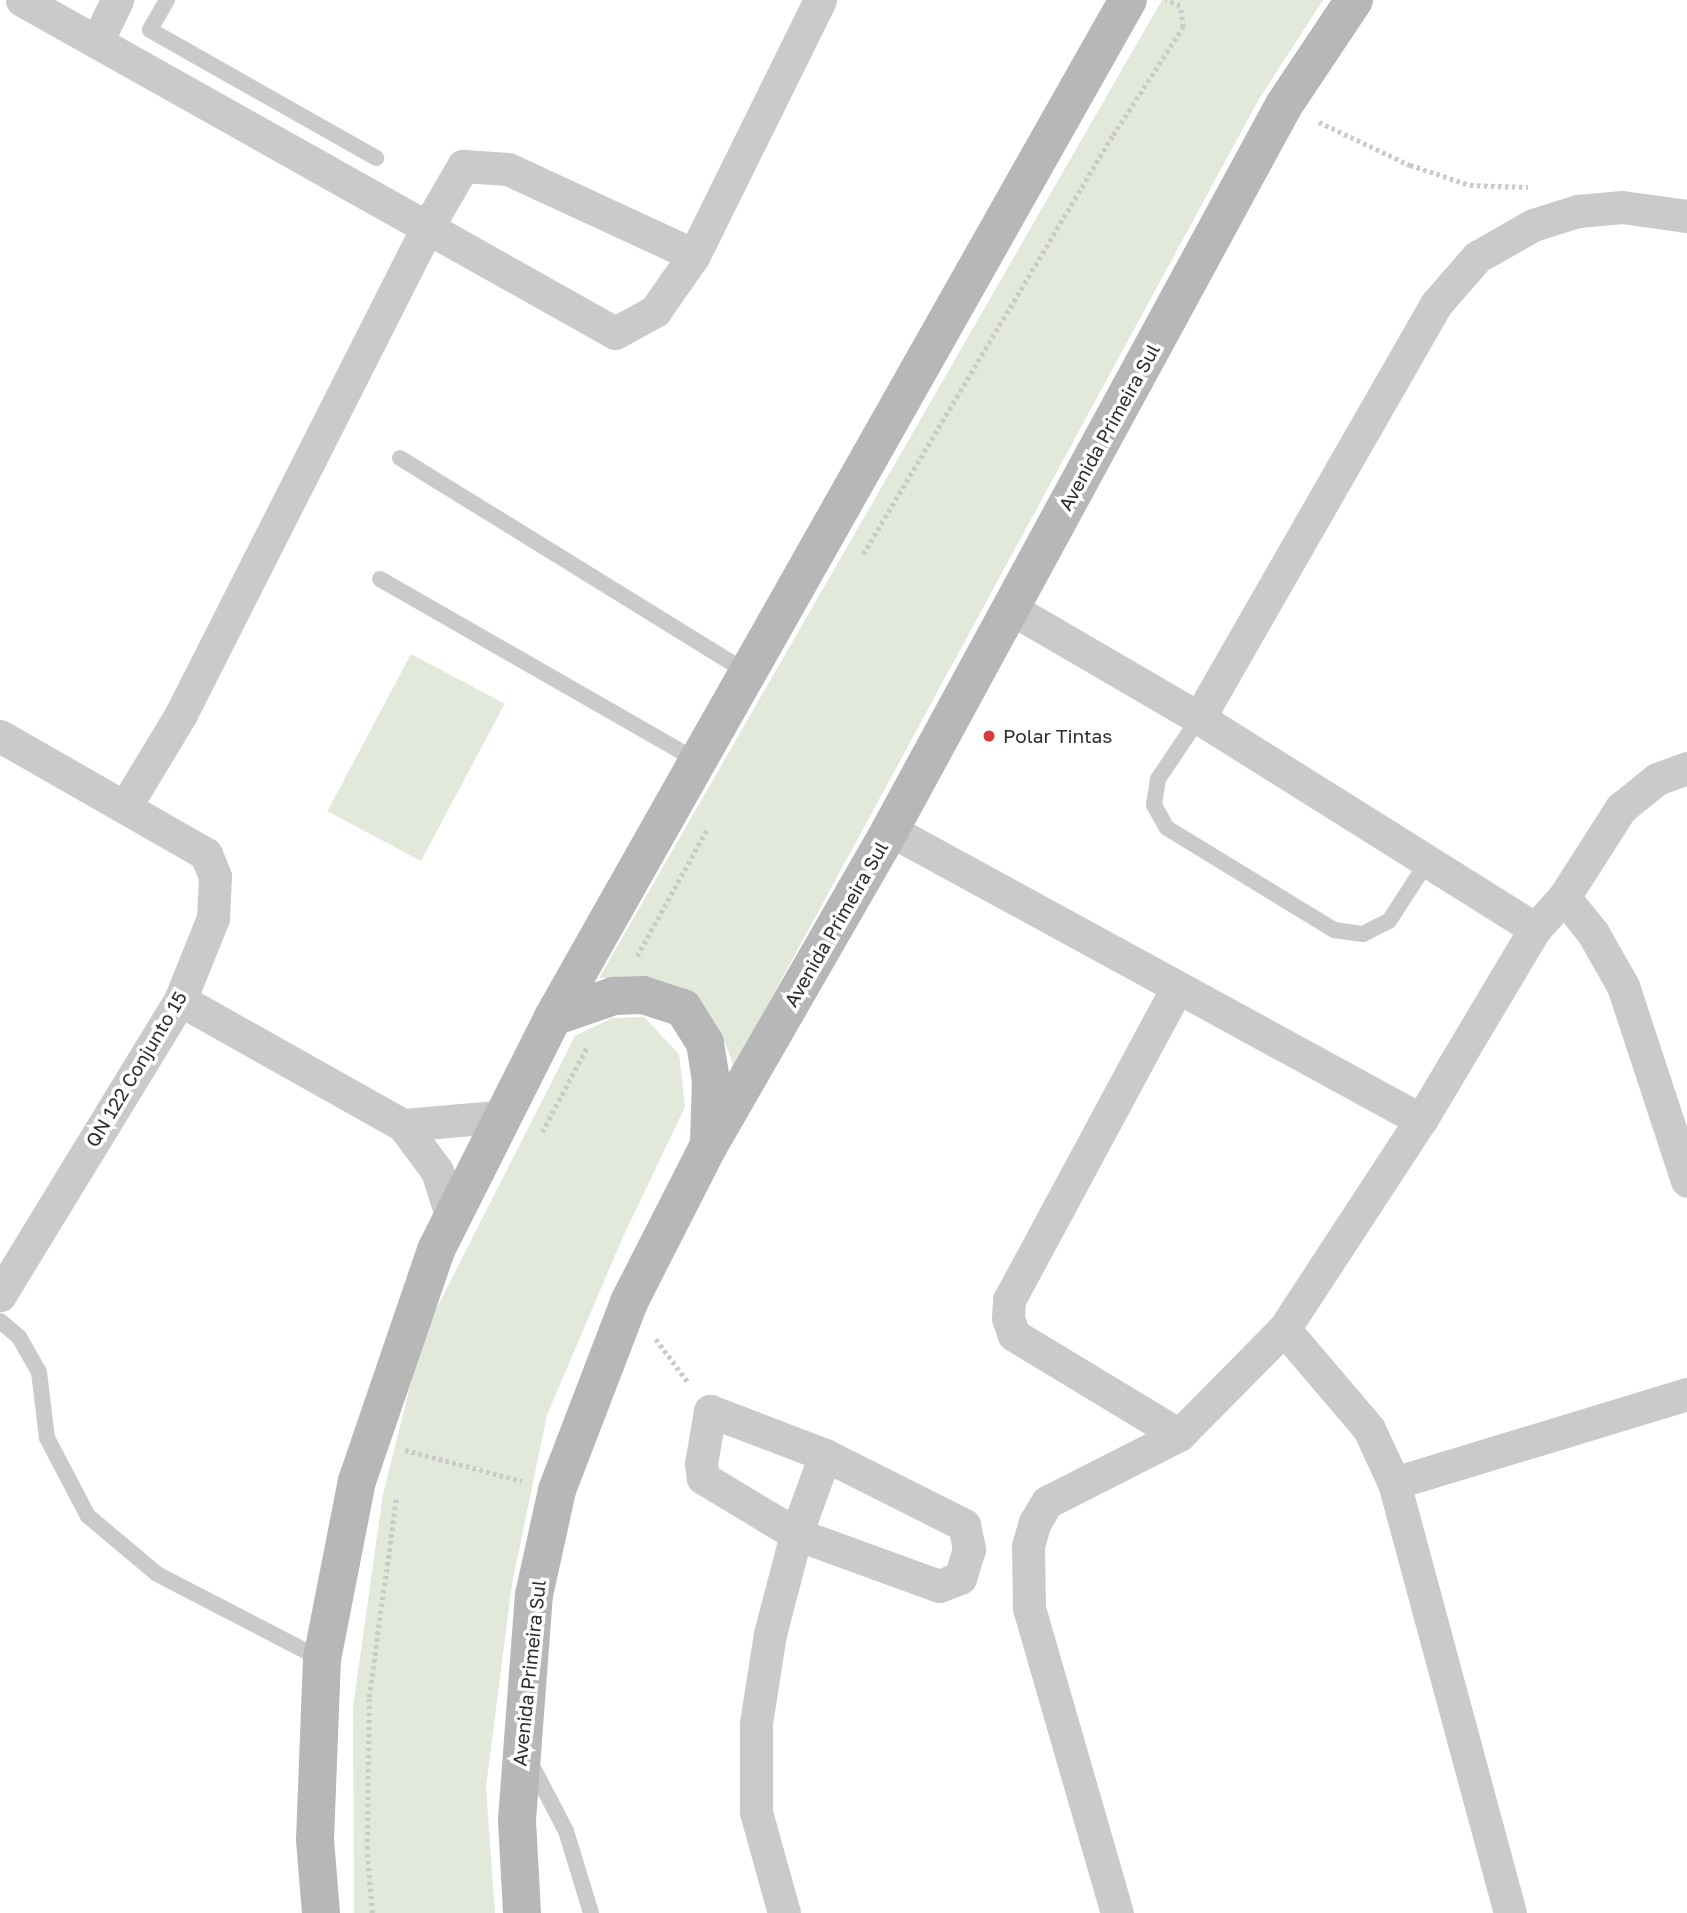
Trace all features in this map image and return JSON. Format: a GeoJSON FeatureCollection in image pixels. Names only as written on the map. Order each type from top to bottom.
{"type":"FeatureCollection","features":[{"type":"Feature","properties":{"kind":"main road"},"geometry":{"type":"LineString","coordinates":[[321,1913],[316,1840],[322,1660],[357,1481],[436,1250],[553,1017],[1128,0]]}},
{"type":"Feature","properties":{"kind":"main road","name":"Avenida Primeira Sul"},"geometry":{"type":"LineString","coordinates":[[522,1913],[517,1820],[520,1746],[534,1595],[557,1490],[629,1302],[709,1147],[890,830],[1284,105],[1354,0]]}},
{"type":"Feature","properties":{"kind":"main road"},"geometry":{"type":"LineString","coordinates":[[553,1017],[614,996],[666,1000],[696,1023],[712,1079],[709,1147]]}},
{"type":"Feature","properties":{"kind":"street"},"geometry":{"type":"LineString","coordinates":[[22,0],[615,333],[655,311],[694,255],[820,0]]}},
{"type":"Feature","properties":{"kind":"street"},"geometry":{"type":"LineString","coordinates":[[97,42],[117,0]]}},
{"type":"Feature","properties":{"kind":"street"},"geometry":{"type":"LineString","coordinates":[[125,807],[181,714],[427,228],[452,180],[463,166],[478,164],[508,169],[694,255]]}},
{"type":"Feature","properties":{"kind":"street"},"geometry":{"type":"LineString","coordinates":[[1199,718],[1437,303],[1477,257],[1533,225],[1578,211],[1622,207],[1687,216]]}},
{"type":"Feature","properties":{"kind":"street"},"geometry":{"type":"LineString","coordinates":[[1010,608],[1199,718],[1535,929]]}},
{"type":"Feature","properties":{"kind":"street","name":"QN 122 Conjunto 15"},"geometry":{"type":"LineString","coordinates":[[0,736],[206,854],[215,876],[213,918],[180,1000],[0,1295]]}},
{"type":"Feature","properties":{"kind":"street"},"geometry":{"type":"LineString","coordinates":[[1117,1913],[1029,1608],[1028,1546],[1047,1502],[1179,1435],[1284,1329],[1421,1120],[1535,929],[1564,897],[1621,808],[1657,779],[1687,768]]}},
{"type":"Feature","properties":{"kind":"street"},"geometry":{"type":"LineString","coordinates":[[890,830],[1421,1120]]}},
{"type":"Feature","properties":{"kind":"street"},"geometry":{"type":"LineString","coordinates":[[1564,897],[1593,933],[1623,986],[1680,1132],[1687,1181]]}},
{"type":"Feature","properties":{"kind":"street"},"geometry":{"type":"LineString","coordinates":[[1177,988],[1009,1300],[1008,1318],[1014,1335],[1179,1435]]}},
{"type":"Feature","properties":{"kind":"street"},"geometry":{"type":"LineString","coordinates":[[180,1000],[403,1125],[437,1171],[452,1218]]}},
{"type":"Feature","properties":{"kind":"street"},"geometry":{"type":"LineString","coordinates":[[403,1125],[505,1116]]}},
{"type":"Feature","properties":{"kind":"street"},"geometry":{"type":"LineString","coordinates":[[1284,1329],[1369,1429],[1394,1483],[1510,1913]]}},
{"type":"Feature","properties":{"kind":"street"},"geometry":{"type":"LineString","coordinates":[[1394,1483],[1687,1394]]}},
{"type":"Feature","properties":{"kind":"street"},"geometry":{"type":"LineString","coordinates":[[710,1411],[825,1455],[964,1525],[969,1549],[960,1578],[939,1586],[796,1534],[703,1478],[701,1464],[710,1411]]}},
{"type":"Feature","properties":{"kind":"street"},"geometry":{"type":"LineString","coordinates":[[784,1913],[756,1812],[756,1723],[770,1634],[796,1534],[825,1455]]}},
{"type":"Feature","properties":{"kind":"lane"},"geometry":{"type":"LineString","coordinates":[[167,0],[149,30],[376,158]]}},
{"type":"Feature","properties":{"kind":"lane"},"geometry":{"type":"LineString","coordinates":[[400,458],[748,673]]}},
{"type":"Feature","properties":{"kind":"lane"},"geometry":{"type":"LineString","coordinates":[[380,579],[698,761]]}},
{"type":"Feature","properties":{"kind":"lane"},"geometry":{"type":"LineString","coordinates":[[1199,718],[1158,779],[1154,805],[1167,828],[1334,930],[1353,933],[1363,934],[1390,921],[1428,861]]}},
{"type":"Feature","properties":{"kind":"lane"},"geometry":{"type":"LineString","coordinates":[[0,1321],[19,1337],[39,1372],[47,1438],[88,1516],[157,1574],[322,1660]]}},
{"type":"Feature","properties":{"kind":"lane"},"geometry":{"type":"LineString","coordinates":[[520,1746],[548,1788],[566,1831],[591,1913]]}},
{"type":"Feature","properties":{"kind":"path"},"geometry":{"type":"LineString","coordinates":[[856,565],[1113,135],[1183,27],[1180,6],[1166,0]]}},
{"type":"Feature","properties":{"kind":"path"},"geometry":{"type":"LineString","coordinates":[[1284,105],[1410,165],[1470,185],[1536,187],[1578,211]]}},
{"type":"Feature","properties":{"kind":"path"},"geometry":{"type":"LineString","coordinates":[[536,1144],[714,816]]}},
{"type":"Feature","properties":{"kind":"path"},"geometry":{"type":"LineString","coordinates":[[629,1302],[710,1411]]}},
{"type":"Feature","properties":{"kind":"path"},"geometry":{"type":"LineString","coordinates":[[405,1463],[414,1438]]}},
{"type":"Feature","properties":{"kind":"path"},"geometry":{"type":"LineString","coordinates":[[370,1441],[557,1490]]}},
{"type":"Feature","properties":{"kind":"path"},"geometry":{"type":"LineString","coordinates":[[372,1913],[366,1849],[369,1698],[397,1488]]}},
{"type":"Feature","properties":{"kind":"shaded area"},"geometry":{"type":"Polygon","coordinates":[[[1162,0],[1323,0],[1259,99],[734,1067],[723,1037],[706,1012],[653,980],[599,978],[1162,0]]]}},
{"type":"Feature","properties":{"kind":"shaded area"},"geometry":{"type":"Polygon","coordinates":[[[411,654],[505,704],[421,861],[327,811],[411,654]]]}},
{"type":"Feature","properties":{"kind":"shaded area"},"geometry":{"type":"Polygon","coordinates":[[[644,1017],[679,1054],[685,1107],[622,1239],[547,1415],[512,1584],[486,1787],[495,1913],[354,1913],[353,1707],[383,1494],[423,1335],[575,1036],[612,1018],[644,1017]]]}},
{"type":"Feature","properties":{"kind":"place","name":"Polar Tintas"},"geometry":{"type":"Point","coordinates":[989,736]}}]}
